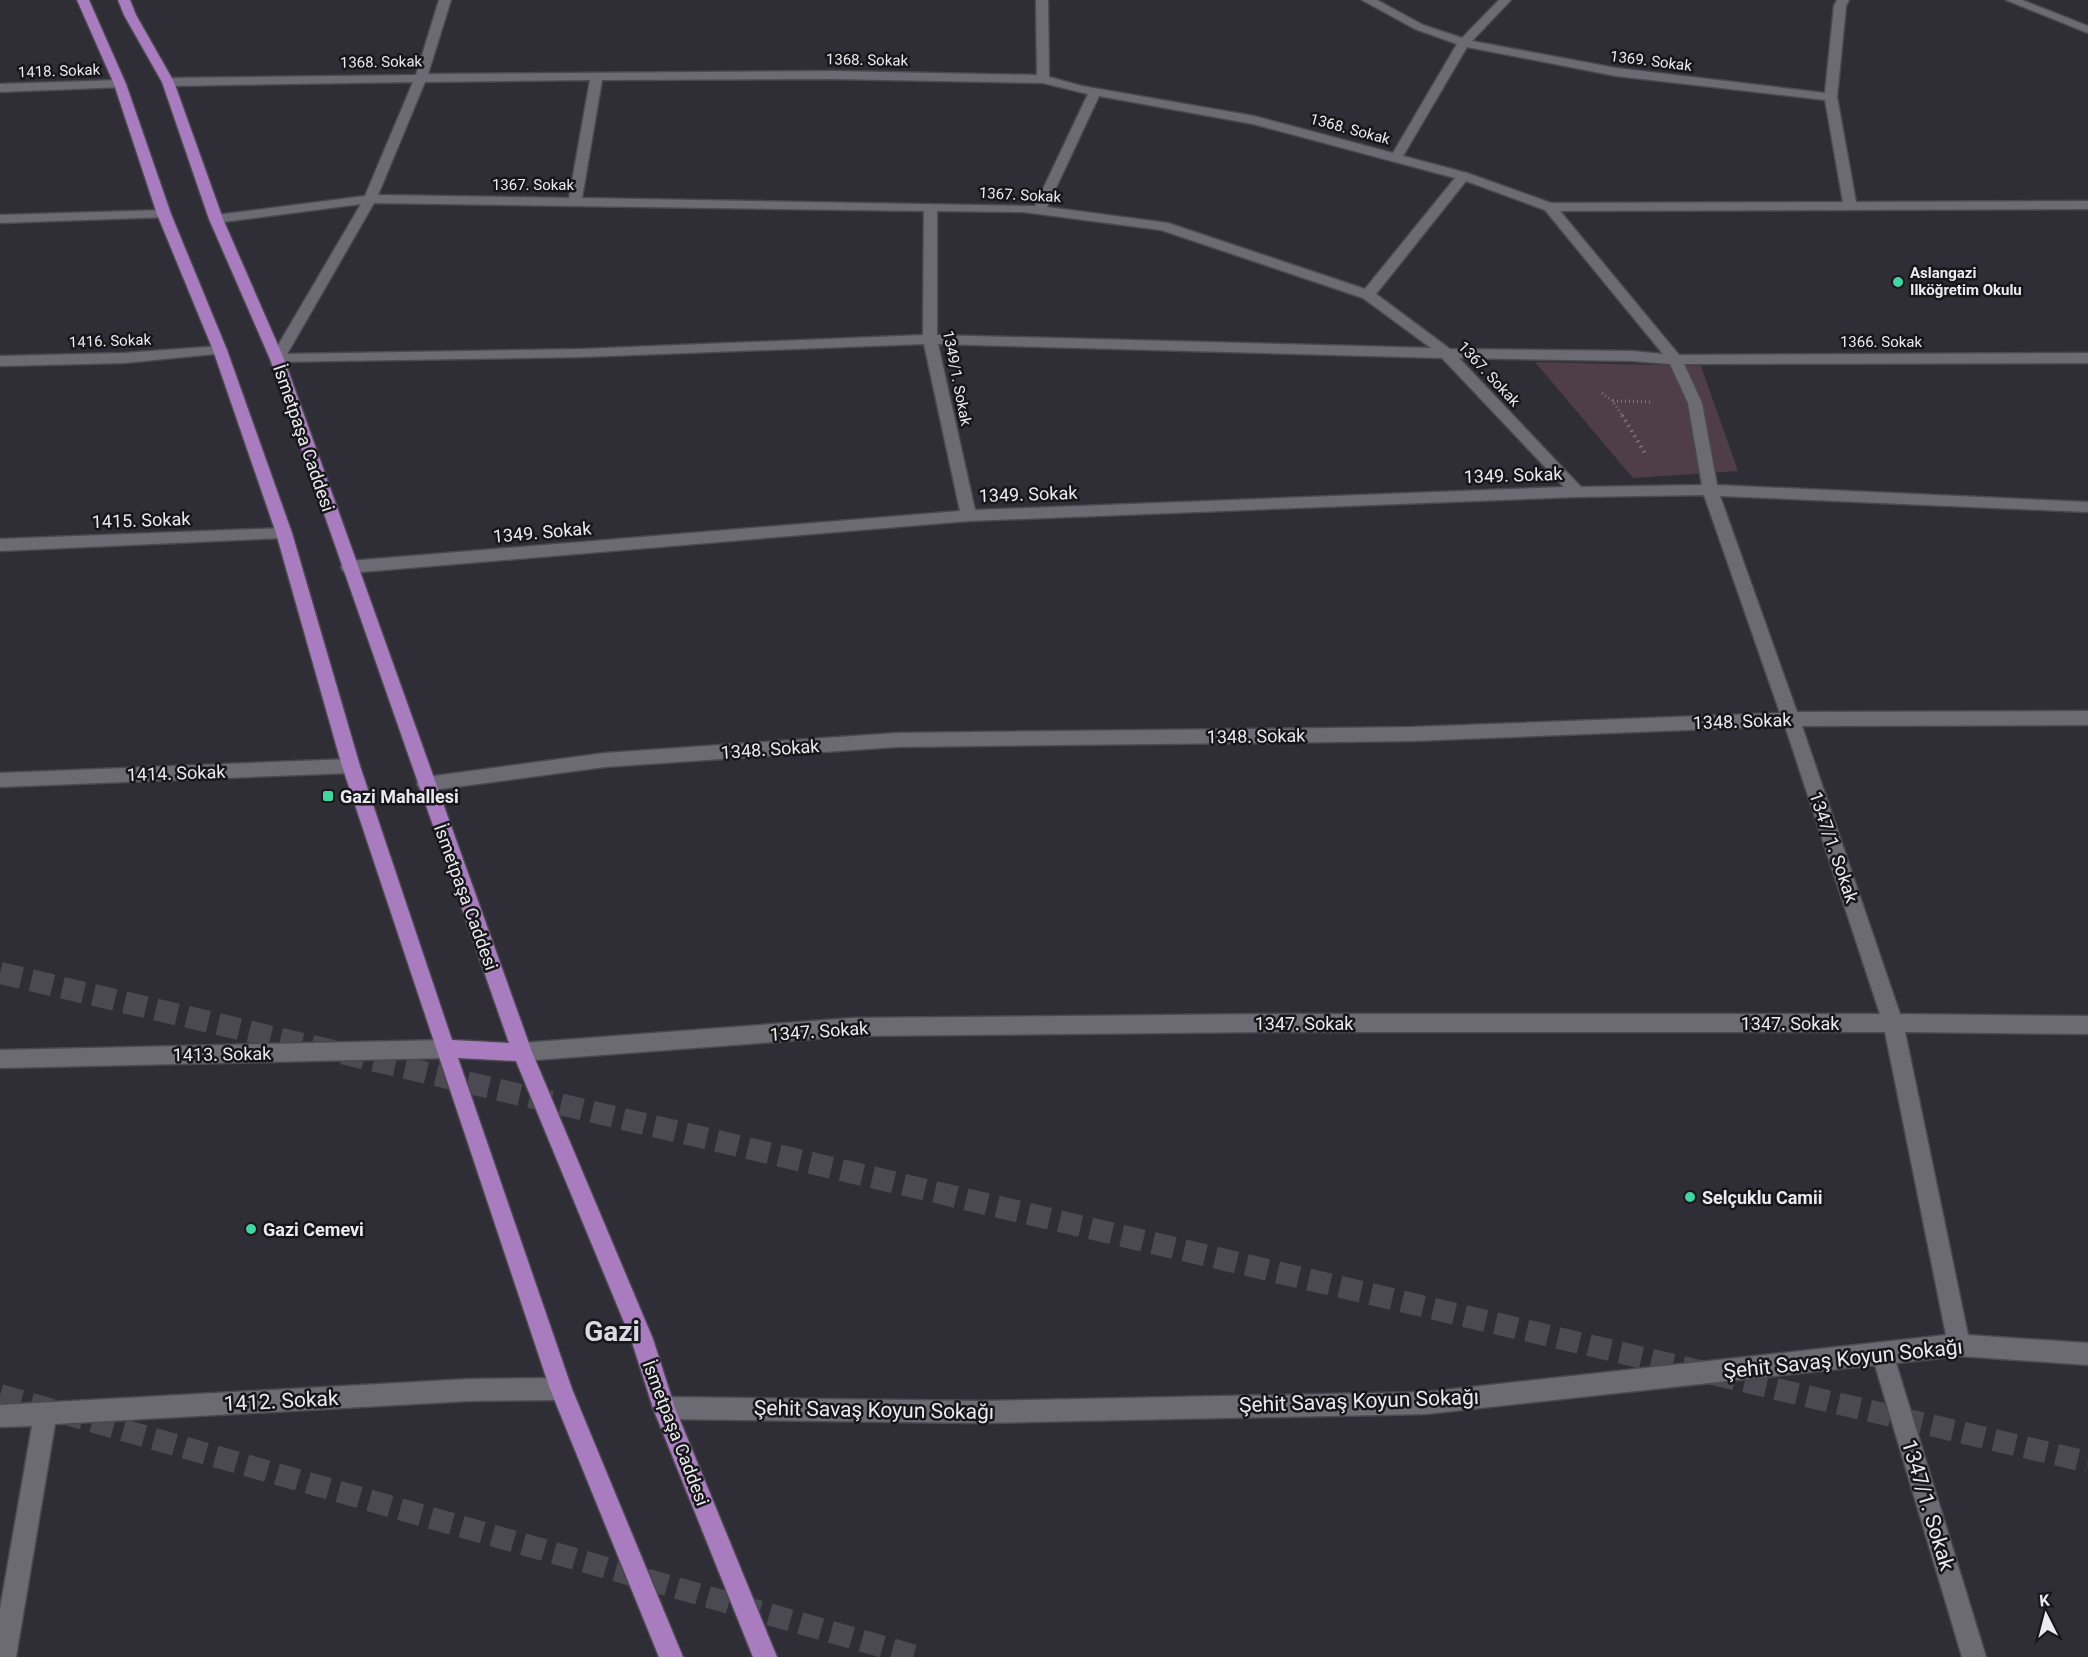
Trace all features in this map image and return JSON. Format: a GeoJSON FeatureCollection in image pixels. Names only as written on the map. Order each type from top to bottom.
{"type":"FeatureCollection","features":[{"type":"Feature","properties":{"kind":"main road"},"geometry":{"type":"LineString","coordinates":[[83,0],[120,84],[164,214],[220,350],[284,533],[351,766],[561,1389],[671,1657]]}},
{"type":"Feature","properties":{"kind":"main road","name":"İsmetpaşa Caddesi"},"geometry":{"type":"LineString","coordinates":[[124,0],[130,15],[168,82],[216,219],[277,359],[522,1052],[642,1340],[664,1408],[765,1657]]}},
{"type":"Feature","properties":{"kind":"main road"},"geometry":{"type":"LineString","coordinates":[[445,1049],[522,1052]]}},
{"type":"Feature","properties":{"kind":"street"},"geometry":{"type":"LineString","coordinates":[[277,359],[370,199],[421,78],[445,0]]}},
{"type":"Feature","properties":{"kind":"street"},"geometry":{"type":"LineString","coordinates":[[1042,0],[1043,79]]}},
{"type":"Feature","properties":{"kind":"street","name":"1369. Sokak"},"geometry":{"type":"LineString","coordinates":[[1368,0],[1419,27],[1464,42],[1616,72],[1832,97]]}},
{"type":"Feature","properties":{"kind":"street"},"geometry":{"type":"LineString","coordinates":[[1396,158],[1464,42],[1505,0]]}},
{"type":"Feature","properties":{"kind":"street"},"geometry":{"type":"LineString","coordinates":[[1843,0],[1840,6],[1832,97],[1850,206]]}},
{"type":"Feature","properties":{"kind":"street"},"geometry":{"type":"LineString","coordinates":[[2012,0],[2088,30]]}},
{"type":"Feature","properties":{"kind":"street","name":"1368. Sokak"},"geometry":{"type":"LineString","coordinates":[[168,82],[833,75],[1043,79],[1095,92],[1254,120],[1463,176],[1550,207]]}},
{"type":"Feature","properties":{"kind":"street"},"geometry":{"type":"LineString","coordinates":[[575,202],[596,78]]}},
{"type":"Feature","properties":{"kind":"street","name":"1418. Sokak"},"geometry":{"type":"LineString","coordinates":[[0,88],[120,84]]}},
{"type":"Feature","properties":{"kind":"street"},"geometry":{"type":"LineString","coordinates":[[1039,210],[1095,92]]}},
{"type":"Feature","properties":{"kind":"street"},"geometry":{"type":"LineString","coordinates":[[1368,295],[1463,176]]}},
{"type":"Feature","properties":{"kind":"street","name":"1367. Sokak"},"geometry":{"type":"LineString","coordinates":[[216,219],[370,199],[1039,210],[1163,226],[1368,295],[1445,352],[1577,492]]}},
{"type":"Feature","properties":{"kind":"street"},"geometry":{"type":"LineString","coordinates":[[1550,207],[2088,205]]}},
{"type":"Feature","properties":{"kind":"street","name":"1347/1. Sokak"},"geometry":{"type":"LineString","coordinates":[[1550,207],[1675,360],[1695,403],[1710,490],[1791,719],[1893,1023],[1959,1345]]}},
{"type":"Feature","properties":{"kind":"street","name":"1349/1. Sokak"},"geometry":{"type":"LineString","coordinates":[[931,208],[930,339],[969,516]]}},
{"type":"Feature","properties":{"kind":"street"},"geometry":{"type":"LineString","coordinates":[[0,219],[164,214]]}},
{"type":"Feature","properties":{"kind":"street","name":"1366. Sokak"},"geometry":{"type":"LineString","coordinates":[[277,359],[583,353],[930,339],[1550,356],[1632,356],[1675,360],[2088,357]]}},
{"type":"Feature","properties":{"kind":"street","name":"1416. Sokak"},"geometry":{"type":"LineString","coordinates":[[0,361],[124,358],[220,350]]}},
{"type":"Feature","properties":{"kind":"street","name":"1349. Sokak"},"geometry":{"type":"LineString","coordinates":[[349,567],[969,516],[1577,492],[1710,490],[2088,507]]}},
{"type":"Feature","properties":{"kind":"street","name":"1415. Sokak"},"geometry":{"type":"LineString","coordinates":[[0,545],[284,533]]}},
{"type":"Feature","properties":{"kind":"street","name":"1348. Sokak"},"geometry":{"type":"LineString","coordinates":[[426,784],[605,760],[897,740],[1412,734],[1791,719],[2088,718]]}},
{"type":"Feature","properties":{"kind":"street","name":"1414. Sokak"},"geometry":{"type":"LineString","coordinates":[[0,780],[351,766]]}},
{"type":"Feature","properties":{"kind":"street","name":"1347. Sokak"},"geometry":{"type":"LineString","coordinates":[[522,1052],[853,1027],[1267,1023],[1893,1023],[2088,1026]]}},
{"type":"Feature","properties":{"kind":"street","name":"1413. Sokak"},"geometry":{"type":"LineString","coordinates":[[0,1059],[445,1049]]}},
{"type":"Feature","properties":{"kind":"street","name":"Şehit Savaş Koyun Sokağı"},"geometry":{"type":"LineString","coordinates":[[664,1408],[982,1412],[1426,1403],[1959,1345],[2088,1354]]}},
{"type":"Feature","properties":{"kind":"street","name":"1347/1. Sokak"},"geometry":{"type":"LineString","coordinates":[[1882,1353],[1974,1657]]}},
{"type":"Feature","properties":{"kind":"street","name":"1412. Sokak"},"geometry":{"type":"LineString","coordinates":[[0,1416],[470,1390],[561,1389]]}},
{"type":"Feature","properties":{"kind":"street"},"geometry":{"type":"LineString","coordinates":[[4,1657],[45,1414]]}},
{"type":"Feature","properties":{"kind":"path"},"geometry":{"type":"LineString","coordinates":[[1550,356],[1613,401],[1667,491]]}},
{"type":"Feature","properties":{"kind":"shaded area"},"geometry":{"type":"Polygon","coordinates":[[[1535,362],[1701,366],[1738,471],[1633,478],[1535,362]]]}},
{"type":"Feature","properties":{"kind":"tunnel"},"geometry":{"type":"LineString","coordinates":[[0,973],[2088,1462]]}},
{"type":"Feature","properties":{"kind":"tunnel"},"geometry":{"type":"LineString","coordinates":[[0,1395],[919,1657]]}},
{"type":"Feature","properties":{"kind":"place","name":"Aslangazi Ilköğretim Okulu"},"geometry":{"type":"Point","coordinates":[1898,282]}},
{"type":"Feature","properties":{"kind":"place","name":"Gazi Mahallesi"},"geometry":{"type":"Point","coordinates":[328,796]}},
{"type":"Feature","properties":{"kind":"place","name":"Selçuklu Camii"},"geometry":{"type":"Point","coordinates":[1690,1197]}},
{"type":"Feature","properties":{"kind":"place","name":"Gazi Cemevi"},"geometry":{"type":"Point","coordinates":[251,1229]}},
{"type":"Feature","properties":{"kind":"district","name":"Gazi"},"geometry":{"type":"Point","coordinates":[612,1331]}}]}
